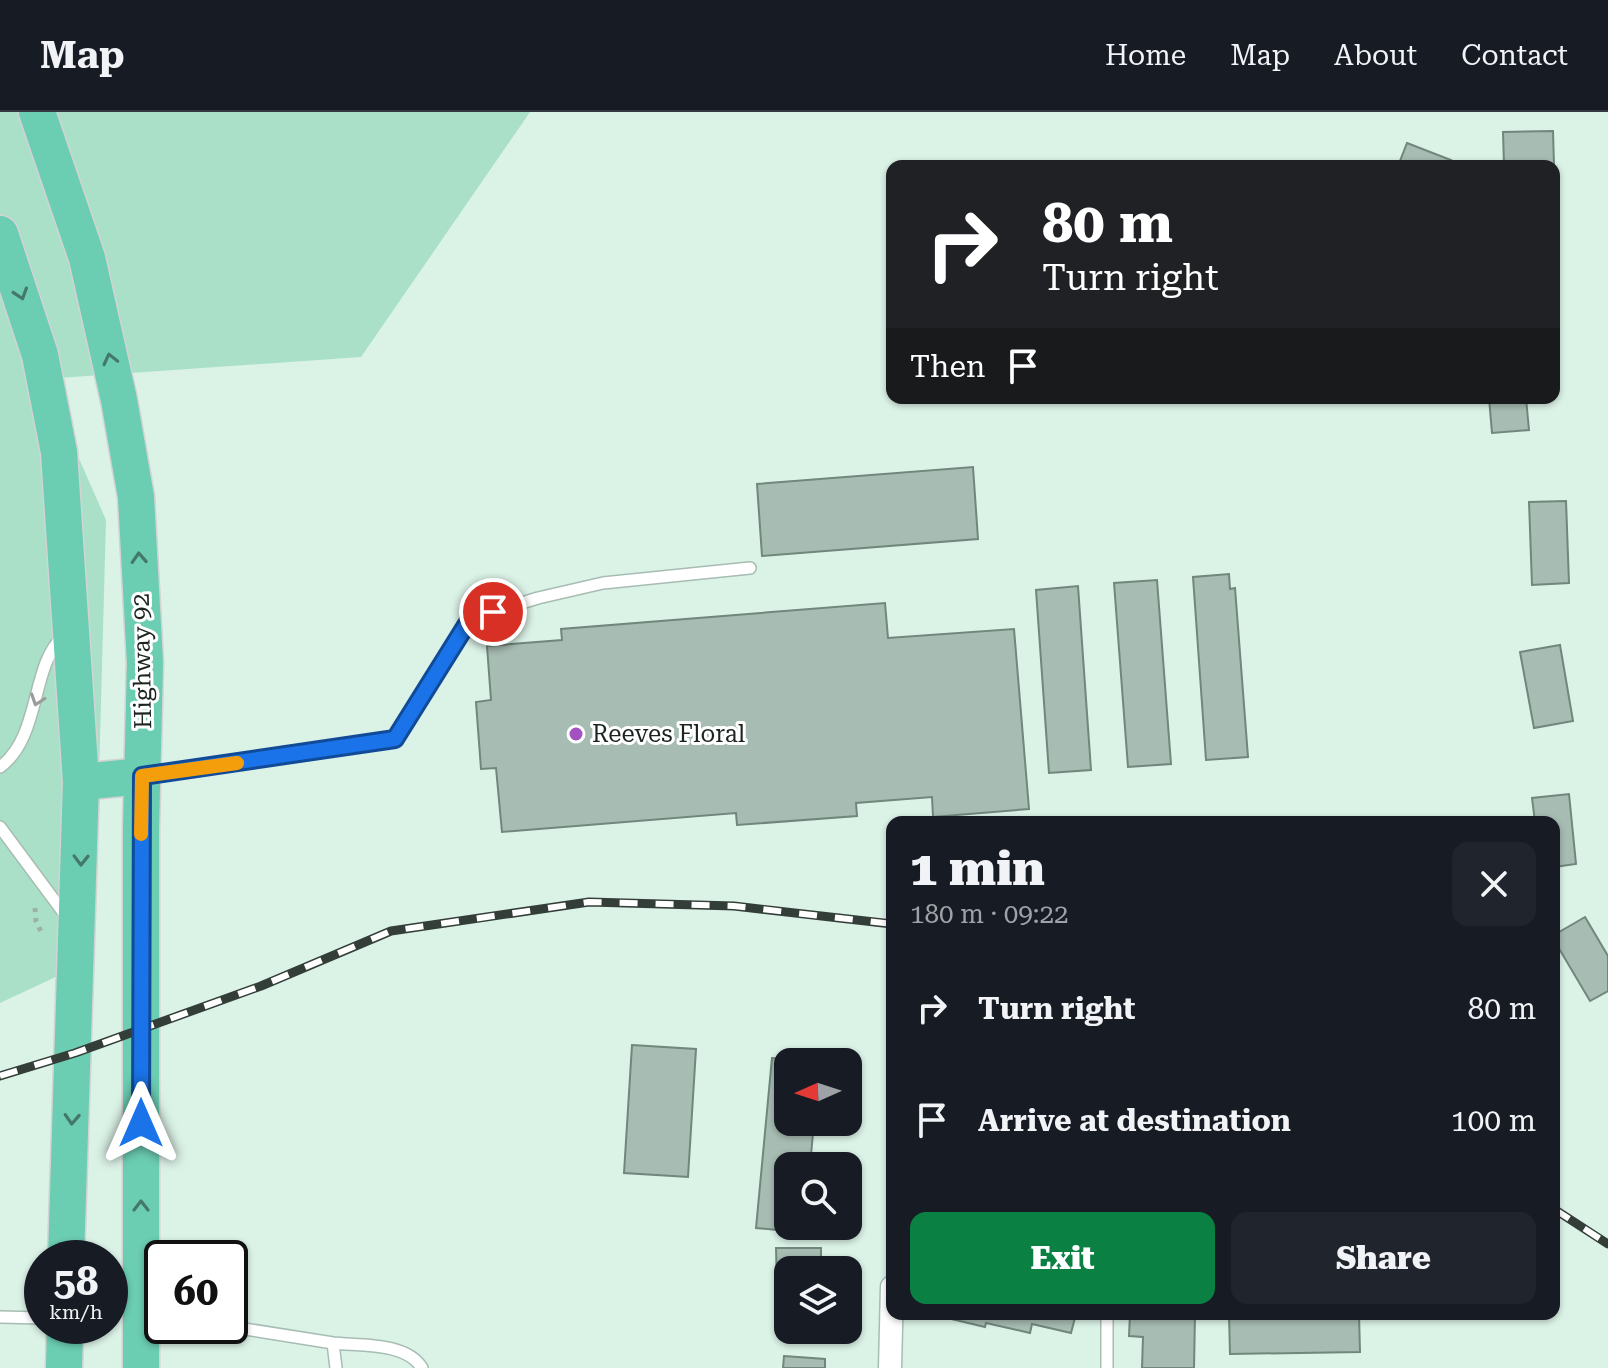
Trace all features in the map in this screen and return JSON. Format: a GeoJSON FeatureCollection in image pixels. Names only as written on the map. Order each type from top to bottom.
{"type":"FeatureCollection","features":[{"type":"Feature","properties":{"kind":"main road","name":"Highway 92"},"geometry":{"type":"LineString","coordinates":[[37,112],[87,258],[119,400],[136,497],[145,663],[142,776],[146,1313],[141,1368]]}},
{"type":"Feature","properties":{"kind":"main road"},"geometry":{"type":"LineString","coordinates":[[0,234],[40,355],[59,452],[81,782],[79,933],[67,1240]]}},
{"type":"Feature","properties":{"kind":"main road"},"geometry":{"type":"LineString","coordinates":[[81,782],[142,776]]}},
{"type":"Feature","properties":{"kind":"main road"},"geometry":{"type":"LineString","coordinates":[[64,1368],[65,1344]]}},
{"type":"Feature","properties":{"kind":"street"},"geometry":{"type":"LineString","coordinates":[[890,1368],[891,1320]]}},
{"type":"Feature","properties":{"kind":"lane"},"geometry":{"type":"LineString","coordinates":[[142,776],[395,739],[470,619],[538,598],[603,583],[750,568]]}},
{"type":"Feature","properties":{"kind":"lane"},"geometry":{"type":"LineString","coordinates":[[0,767],[20,742],[40,694],[51,650],[69,633]]}},
{"type":"Feature","properties":{"kind":"lane"},"geometry":{"type":"LineString","coordinates":[[0,827],[79,933]]}},
{"type":"Feature","properties":{"kind":"lane"},"geometry":{"type":"LineString","coordinates":[[0,1317],[24,1318]]}},
{"type":"Feature","properties":{"kind":"lane"},"geometry":{"type":"LineString","coordinates":[[1107,1320],[1107,1368]]}},
{"type":"Feature","properties":{"kind":"lane"},"geometry":{"type":"LineString","coordinates":[[248,1329],[400,1351],[416,1358],[422,1368]]}},
{"type":"Feature","properties":{"kind":"lane"},"geometry":{"type":"LineString","coordinates":[[333,1343],[336,1368]]}},
{"type":"Feature","properties":{"kind":"green space"},"geometry":{"type":"Polygon","coordinates":[[[0,112],[530,112],[361,357],[44,379],[106,520],[94,959],[0,1003],[0,112]]]}},
{"type":"Feature","properties":{"kind":"building"},"geometry":{"type":"Polygon","coordinates":[[[1553,131],[1554,160],[1504,160],[1503,132],[1553,131]]]}},
{"type":"Feature","properties":{"kind":"building"},"geometry":{"type":"Polygon","coordinates":[[[1407,143],[1451,160],[1400,160],[1407,143]]]}},
{"type":"Feature","properties":{"kind":"building"},"geometry":{"type":"Polygon","coordinates":[[[1490,404],[1527,404],[1529,430],[1492,433],[1490,404]]]}},
{"type":"Feature","properties":{"kind":"building"},"geometry":{"type":"Polygon","coordinates":[[[973,467],[978,539],[762,556],[757,484],[973,467]]]}},
{"type":"Feature","properties":{"kind":"building"},"geometry":{"type":"Polygon","coordinates":[[[1566,501],[1569,583],[1532,585],[1529,502],[1566,501]]]}},
{"type":"Feature","properties":{"kind":"building"},"geometry":{"type":"Polygon","coordinates":[[[1229,574],[1230,589],[1235,588],[1248,757],[1206,760],[1193,577],[1229,574]]]}},
{"type":"Feature","properties":{"kind":"building"},"geometry":{"type":"Polygon","coordinates":[[[1157,580],[1171,764],[1128,767],[1114,583],[1157,580]]]}},
{"type":"Feature","properties":{"kind":"building"},"geometry":{"type":"Polygon","coordinates":[[[1078,586],[1091,770],[1049,773],[1036,590],[1078,586]]]}},
{"type":"Feature","properties":{"kind":"building"},"geometry":{"type":"Polygon","coordinates":[[[885,603],[888,638],[1014,629],[1029,809],[933,816],[932,797],[856,803],[857,816],[737,825],[736,813],[502,832],[496,768],[481,769],[476,702],[491,700],[487,646],[562,640],[561,629],[885,603]]]}},
{"type":"Feature","properties":{"kind":"building"},"geometry":{"type":"Polygon","coordinates":[[[1560,645],[1573,721],[1534,728],[1520,652],[1560,645]]]}},
{"type":"Feature","properties":{"kind":"building"},"geometry":{"type":"Polygon","coordinates":[[[1569,794],[1576,864],[1560,866],[1560,816],[1534,816],[1532,798],[1569,794]]]}},
{"type":"Feature","properties":{"kind":"building"},"geometry":{"type":"Polygon","coordinates":[[[1585,917],[1608,956],[1608,991],[1590,1001],[1560,950],[1560,932],[1585,917]]]}},
{"type":"Feature","properties":{"kind":"building"},"geometry":{"type":"Polygon","coordinates":[[[632,1045],[696,1049],[688,1177],[624,1173],[632,1045]]]}},
{"type":"Feature","properties":{"kind":"building"},"geometry":{"type":"Polygon","coordinates":[[[774,1058],[774,1136],[813,1136],[811,1152],[774,1152],[774,1230],[756,1228],[774,1058]]]}},
{"type":"Feature","properties":{"kind":"building"},"geometry":{"type":"Polygon","coordinates":[[[776,1248],[821,1248],[821,1256],[776,1256],[776,1248]]]}},
{"type":"Feature","properties":{"kind":"building"},"geometry":{"type":"Polygon","coordinates":[[[956,1320],[1074,1320],[1071,1333],[1032,1324],[1030,1333],[986,1323],[985,1327],[956,1320]]]}},
{"type":"Feature","properties":{"kind":"building"},"geometry":{"type":"Polygon","coordinates":[[[1130,1320],[1195,1320],[1194,1368],[1142,1368],[1143,1337],[1129,1336],[1130,1320]]]}},
{"type":"Feature","properties":{"kind":"building"},"geometry":{"type":"Polygon","coordinates":[[[1229,1320],[1359,1320],[1360,1352],[1230,1354],[1229,1320]]]}},
{"type":"Feature","properties":{"kind":"building"},"geometry":{"type":"Polygon","coordinates":[[[784,1356],[825,1359],[825,1368],[783,1368],[784,1356]]]}},
{"type":"Feature","properties":{"kind":"railway"},"geometry":{"type":"LineString","coordinates":[[0,1076],[75,1053],[261,986],[391,931],[589,902],[734,906],[886,923]]}},
{"type":"Feature","properties":{"kind":"railway"},"geometry":{"type":"LineString","coordinates":[[1560,1213],[1608,1244]]}},
{"type":"Feature","properties":{"kind":"slow traffic"},"geometry":{"type":"LineString","coordinates":[[141,834],[142,776],[237,763]]}},
{"type":"Feature","properties":{"kind":"place","name":"Reeves Floral"},"geometry":{"type":"Point","coordinates":[576,734]}},
{"type":"Feature","properties":{"kind":"route"},"geometry":{"type":"LineString","coordinates":[[141,1123],[142,776],[395,739],[470,619],[493,612]]}}]}
